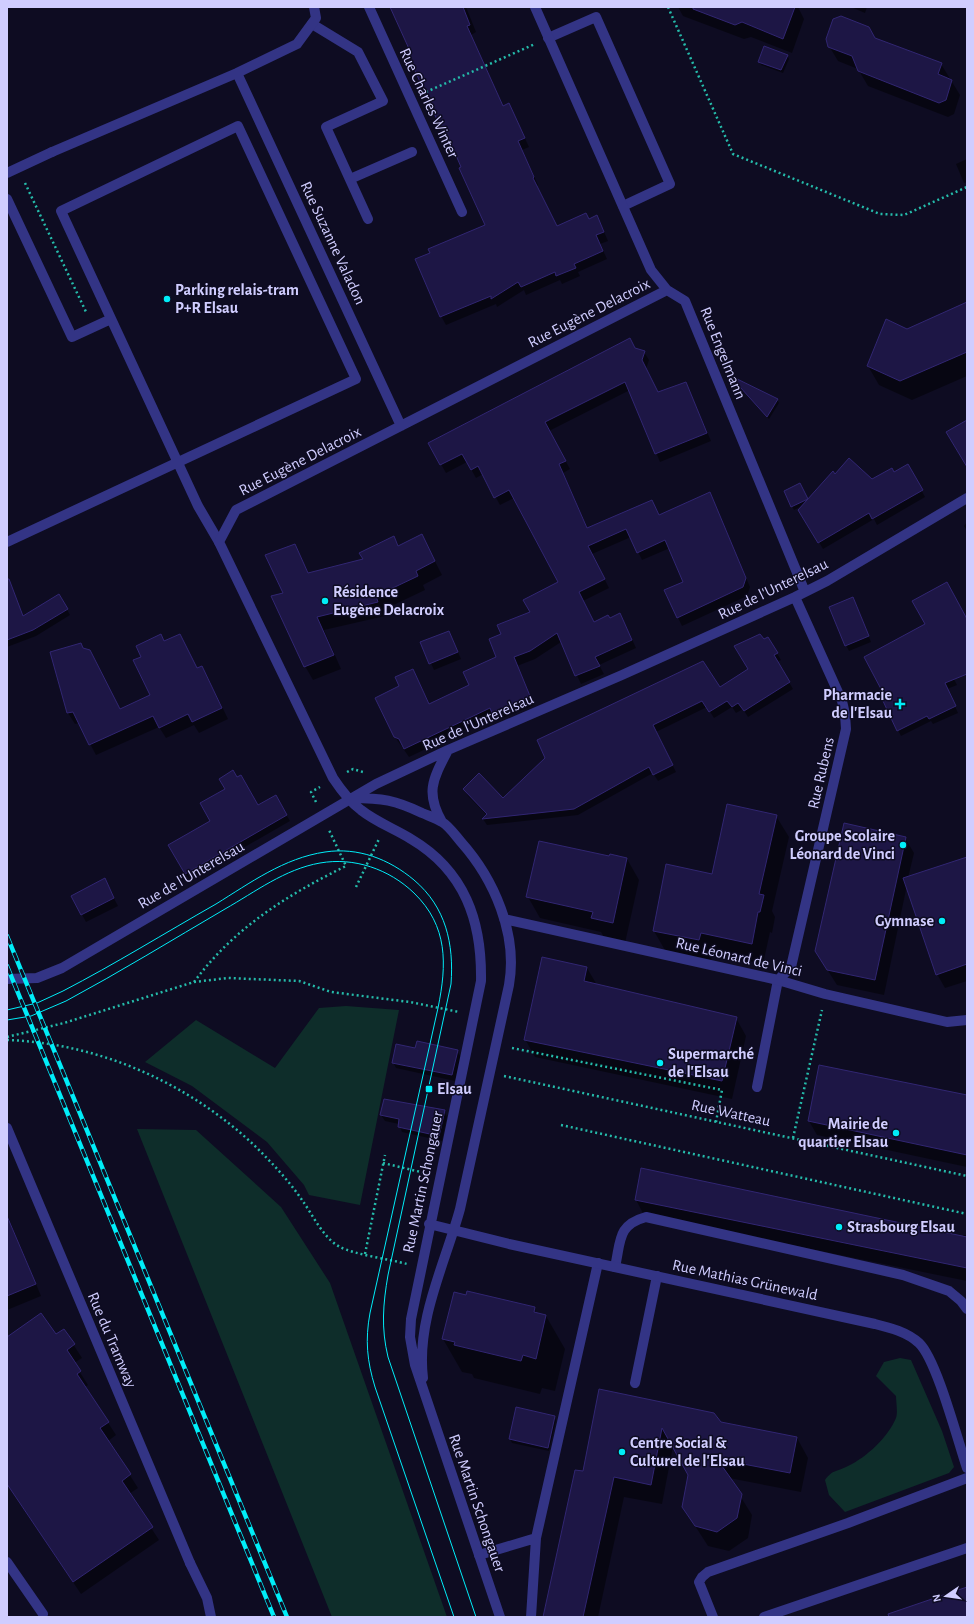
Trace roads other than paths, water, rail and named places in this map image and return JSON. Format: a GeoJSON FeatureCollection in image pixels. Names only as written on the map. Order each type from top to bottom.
{"type":"FeatureCollection","features":[{"type":"Feature","properties":{"kind":"street"},"geometry":{"type":"LineString","coordinates":[[7,173],[52,152],[237,73],[297,44],[316,18],[314,7]]}},
{"type":"Feature","properties":{"kind":"street","name":"Rue Charles Winter"},"geometry":{"type":"LineString","coordinates":[[369,7],[462,212]]}},
{"type":"Feature","properties":{"kind":"street","name":"Rue Engelmann"},"geometry":{"type":"LineString","coordinates":[[535,7],[651,270],[667,290],[685,301],[804,592]]}},
{"type":"Feature","properties":{"kind":"street"},"geometry":{"type":"LineString","coordinates":[[548,38],[596,17],[670,184],[623,206]]}},
{"type":"Feature","properties":{"kind":"street"},"geometry":{"type":"LineString","coordinates":[[312,24],[358,52],[383,101],[326,127],[368,219]]}},
{"type":"Feature","properties":{"kind":"street","name":"Rue Suzanne Valadon"},"geometry":{"type":"LineString","coordinates":[[237,73],[401,426]]}},
{"type":"Feature","properties":{"kind":"street"},"geometry":{"type":"LineString","coordinates":[[7,542],[178,462],[356,379],[238,126],[61,211],[178,462],[198,506],[219,542],[333,778],[350,798]]}},
{"type":"Feature","properties":{"kind":"street"},"geometry":{"type":"LineString","coordinates":[[350,179],[412,152]]}},
{"type":"Feature","properties":{"kind":"street"},"geometry":{"type":"LineString","coordinates":[[7,199],[72,337],[111,319]]}},
{"type":"Feature","properties":{"kind":"street","name":"Rue Eugène Delacroix"},"geometry":{"type":"LineString","coordinates":[[219,542],[236,510],[667,290]]}},
{"type":"Feature","properties":{"kind":"street","name":"Rue de l'Unterelsau"},"geometry":{"type":"LineString","coordinates":[[7,979],[37,978],[62,968],[350,798],[448,750],[622,675],[795,597],[827,581],[967,498]]}},
{"type":"Feature","properties":{"kind":"street","name":"Rue Rubens"},"geometry":{"type":"LineString","coordinates":[[778,980],[791,967],[846,729],[846,714],[842,701],[795,597]]}},
{"type":"Feature","properties":{"kind":"street"},"geometry":{"type":"LineString","coordinates":[[442,822],[434,808],[432,795],[438,770],[448,750]]}},
{"type":"Feature","properties":{"kind":"street","name":"Rue Martin Schongauer"},"geometry":{"type":"LineString","coordinates":[[350,798],[382,799],[399,802],[442,822],[471,853],[491,884],[504,919],[509,946],[511,974],[490,1073],[454,1231],[440,1271],[422,1349],[422,1366],[426,1398]]}},
{"type":"Feature","properties":{"kind":"street","name":"Rue Martin Schongauer"},"geometry":{"type":"LineString","coordinates":[[350,798],[361,810],[412,839],[427,850],[449,870],[464,891],[476,925],[481,961],[481,981],[420,1267],[410,1319],[410,1336],[415,1365],[500,1617]]}},
{"type":"Feature","properties":{"kind":"street","name":"Rue Léonard de Vinci"},"geometry":{"type":"LineString","coordinates":[[504,919],[778,980],[825,994],[947,1022],[967,1020]]}},
{"type":"Feature","properties":{"kind":"street"},"geometry":{"type":"LineString","coordinates":[[758,1087],[778,980]]}},
{"type":"Feature","properties":{"kind":"street","name":"Rue du Tramway"},"geometry":{"type":"LineString","coordinates":[[7,1128],[190,1563],[207,1598],[211,1617]]}},
{"type":"Feature","properties":{"kind":"street"},"geometry":{"type":"LineString","coordinates":[[615,1267],[624,1228],[632,1221],[646,1217],[903,1275],[928,1282],[949,1291],[961,1301],[967,1309]]}},
{"type":"Feature","properties":{"kind":"street","name":"Rue Mathias Grünewald"},"geometry":{"type":"LineString","coordinates":[[429,1224],[454,1231],[875,1324],[906,1334],[920,1344],[927,1354],[934,1370],[967,1468]]}},
{"type":"Feature","properties":{"kind":"street"},"geometry":{"type":"LineString","coordinates":[[531,1617],[536,1538],[598,1263]]}},
{"type":"Feature","properties":{"kind":"street"},"geometry":{"type":"LineString","coordinates":[[635,1383],[657,1276]]}},
{"type":"Feature","properties":{"kind":"street"},"geometry":{"type":"LineString","coordinates":[[713,1617],[699,1582],[708,1572],[749,1559],[967,1478]]}},
{"type":"Feature","properties":{"kind":"street"},"geometry":{"type":"LineString","coordinates":[[479,1555],[536,1538]]}},
{"type":"Feature","properties":{"kind":"street"},"geometry":{"type":"LineString","coordinates":[[764,1617],[967,1548]]}},
{"type":"Feature","properties":{"kind":"street"},"geometry":{"type":"LineString","coordinates":[[7,1562],[42,1614]]}},
{"type":"Feature","properties":{"kind":"tram line"},"geometry":{"type":"LineString","coordinates":[[7,1010],[37,1003],[63,991],[216,904],[268,872],[310,855],[325,852],[349,851],[372,856],[394,866],[414,880],[434,902],[441,914],[449,941],[452,969],[451,984],[388,1275],[384,1306],[384,1336],[388,1357],[476,1617]]}},
{"type":"Feature","properties":{"kind":"tram line"},"geometry":{"type":"LineString","coordinates":[[7,1020],[31,1016],[66,1001],[271,882],[295,870],[307,866],[320,863],[346,862],[382,871],[394,877],[414,893],[425,906],[439,932],[442,946],[443,976],[441,992],[370,1313],[367,1341],[370,1368],[375,1387],[454,1617]]}},
{"type":"Feature","properties":{"kind":"railway"},"geometry":{"type":"LineString","coordinates":[[7,936],[287,1617]]}},
{"type":"Feature","properties":{"kind":"railway"},"geometry":{"type":"LineString","coordinates":[[7,966],[274,1617]]}},
{"type":"Feature","properties":{"kind":"place","name":"Parking relais-tram P+R Elsau"},"geometry":{"type":"Point","coordinates":[167,299]}},
{"type":"Feature","properties":{"kind":"place","name":"Résidence Eugène Delacroix"},"geometry":{"type":"Point","coordinates":[325,601]}},
{"type":"Feature","properties":{"kind":"place","name":"Pharmacie de l'Elsau"},"geometry":{"type":"Point","coordinates":[900,704]}},
{"type":"Feature","properties":{"kind":"place","name":"Groupe Scolaire Léonard de Vinci"},"geometry":{"type":"Point","coordinates":[903,845]}},
{"type":"Feature","properties":{"kind":"place","name":"Gymnase"},"geometry":{"type":"Point","coordinates":[942,921]}},
{"type":"Feature","properties":{"kind":"place","name":"Supermarché de l'Elsau"},"geometry":{"type":"Point","coordinates":[660,1063]}},
{"type":"Feature","properties":{"kind":"place","name":"Elsau"},"geometry":{"type":"Point","coordinates":[429,1089]}},
{"type":"Feature","properties":{"kind":"place","name":"Mairie de quartier Elsau"},"geometry":{"type":"Point","coordinates":[896,1133]}},
{"type":"Feature","properties":{"kind":"place","name":"Strasbourg Elsau"},"geometry":{"type":"Point","coordinates":[839,1227]}},
{"type":"Feature","properties":{"kind":"place","name":"Centre Social & Culturel de l'Elsau"},"geometry":{"type":"Point","coordinates":[622,1452]}}]}
